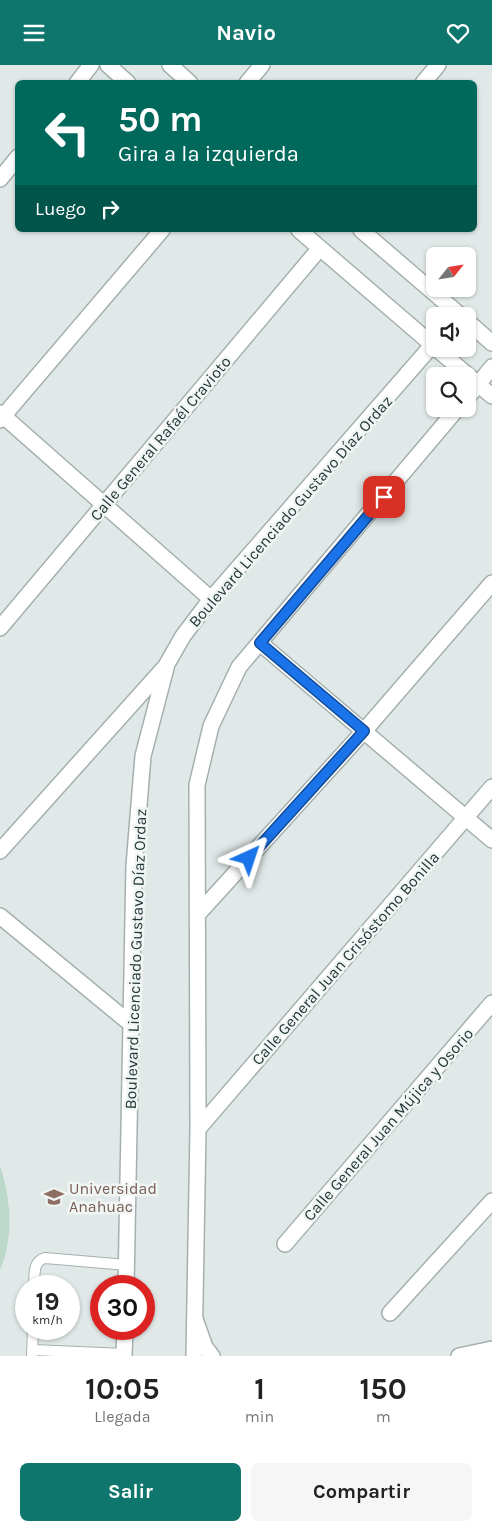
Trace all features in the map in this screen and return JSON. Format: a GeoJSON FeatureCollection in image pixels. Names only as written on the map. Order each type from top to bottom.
{"type":"FeatureCollection","features":[{"type":"Feature","properties":{"kind":"street"},"geometry":{"type":"LineString","coordinates":[[80,80],[92,65]]}},
{"type":"Feature","properties":{"kind":"street"},"geometry":{"type":"LineString","coordinates":[[108,65],[125,80]]}},
{"type":"Feature","properties":{"kind":"street"},"geometry":{"type":"LineString","coordinates":[[170,65],[187,80]]}},
{"type":"Feature","properties":{"kind":"street"},"geometry":{"type":"LineString","coordinates":[[250,80],[262,65]]}},
{"type":"Feature","properties":{"kind":"street"},"geometry":{"type":"LineString","coordinates":[[426,80],[438,65]]}},
{"type":"Feature","properties":{"kind":"street"},"geometry":{"type":"LineString","coordinates":[[0,179],[15,161]]}},
{"type":"Feature","properties":{"kind":"street"},"geometry":{"type":"LineString","coordinates":[[160,232],[1,416],[211,599]]}},
{"type":"Feature","properties":{"kind":"street"},"geometry":{"type":"LineString","coordinates":[[301,232],[426,338]]}},
{"type":"Feature","properties":{"kind":"street"},"geometry":{"type":"LineString","coordinates":[[363,232],[450,307]]}},
{"type":"Feature","properties":{"kind":"street","name":"Calle General Rafaél Cravioto"},"geometry":{"type":"LineString","coordinates":[[0,628],[320,248]]}},
{"type":"Feature","properties":{"kind":"street"},"geometry":{"type":"LineString","coordinates":[[476,330],[492,343]]}},
{"type":"Feature","properties":{"kind":"street","name":"Boulevard Licenciado Gustavo Díaz Ordaz"},"geometry":{"type":"LineString","coordinates":[[126,1275],[134,866],[143,756],[168,664],[183,636],[211,599],[426,356]]}},
{"type":"Feature","properties":{"kind":"street"},"geometry":{"type":"LineString","coordinates":[[447,357],[492,396]]}},
{"type":"Feature","properties":{"kind":"street"},"geometry":{"type":"LineString","coordinates":[[476,387],[492,367]]}},
{"type":"Feature","properties":{"kind":"street"},"geometry":{"type":"LineString","coordinates":[[194,1356],[198,1129],[196,785],[211,726],[240,667],[450,417]]}},
{"type":"Feature","properties":{"kind":"street"},"geometry":{"type":"LineString","coordinates":[[198,914],[364,731],[492,583]]}},
{"type":"Feature","properties":{"kind":"street"},"geometry":{"type":"LineString","coordinates":[[260,643],[492,840]]}},
{"type":"Feature","properties":{"kind":"street"},"geometry":{"type":"LineString","coordinates":[[0,851],[168,664]]}},
{"type":"Feature","properties":{"kind":"street","name":"Calle General Juan Crisóstomo Bonilla"},"geometry":{"type":"LineString","coordinates":[[198,1129],[492,787]]}},
{"type":"Feature","properties":{"kind":"street"},"geometry":{"type":"LineString","coordinates":[[0,916],[132,1025]]}},
{"type":"Feature","properties":{"kind":"street","name":"Calle General Juan Mújica y Osorio"},"geometry":{"type":"LineString","coordinates":[[284,1244],[492,1003]]}},
{"type":"Feature","properties":{"kind":"street"},"geometry":{"type":"LineString","coordinates":[[390,1313],[492,1201]]}},
{"type":"Feature","properties":{"kind":"street"},"geometry":{"type":"LineString","coordinates":[[195,1319],[205,1347],[212,1356]]}},
{"type":"Feature","properties":{"kind":"street"},"geometry":{"type":"LineString","coordinates":[[124,1355],[125,1340]]}},
{"type":"Feature","properties":{"kind":"street"},"geometry":{"type":"LineString","coordinates":[[459,1356],[492,1349]]}},
{"type":"Feature","properties":{"kind":"lane"},"geometry":{"type":"LineString","coordinates":[[35,1275],[35,1265],[39,1260],[45,1259],[126,1265]]}},
{"type":"Feature","properties":{"kind":"lane"},"geometry":{"type":"LineString","coordinates":[[33,1340],[33,1353],[124,1355]]}},
{"type":"Feature","properties":{"kind":"green space"},"geometry":{"type":"Polygon","coordinates":[[[0,1166],[9,1205],[9,1231],[0,1270],[0,1166]]]}},
{"type":"Feature","properties":{"kind":"place","name":"Universidad Anahuac"},"geometry":{"type":"Point","coordinates":[54,1197]}},
{"type":"Feature","properties":{"kind":"route"},"geometry":{"type":"LineString","coordinates":[[249,858],[364,731],[260,643],[384,497]]}}]}
